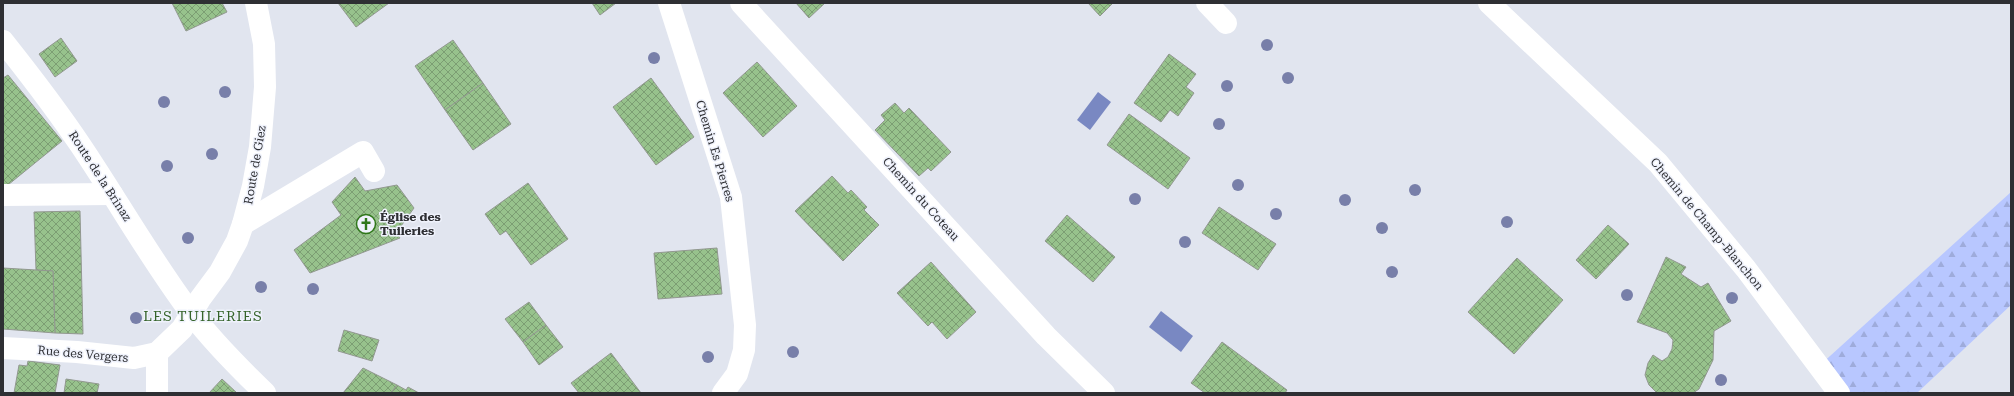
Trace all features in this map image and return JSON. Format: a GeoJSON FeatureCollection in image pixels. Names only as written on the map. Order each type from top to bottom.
{"type":"FeatureCollection","features":[{"type":"Feature","properties":{"kind":"street","name":"Route de Giez"},"geometry":{"type":"LineString","coordinates":[[191,314],[220,272],[237,242],[244,224],[253,186],[263,118],[264,44],[256,3]]}},
{"type":"Feature","properties":{"kind":"street","name":"Chemin Es Pierres"},"geometry":{"type":"LineString","coordinates":[[669,3],[732,197],[745,325],[744,350],[737,374],[722,393]]}},
{"type":"Feature","properties":{"kind":"street","name":"Chemin du Coteau"},"geometry":{"type":"LineString","coordinates":[[741,3],[1046,336],[1104,393]]}},
{"type":"Feature","properties":{"kind":"street"},"geometry":{"type":"LineString","coordinates":[[1207,3],[1226,23]]}},
{"type":"Feature","properties":{"kind":"street","name":"Chemin de Champ-Blanchon"},"geometry":{"type":"LineString","coordinates":[[1489,3],[1658,163],[1746,269],[1839,393]]}},
{"type":"Feature","properties":{"kind":"street","name":"Route de la Brinaz"},"geometry":{"type":"LineString","coordinates":[[3,42],[48,99],[191,314],[230,359],[265,393]]}},
{"type":"Feature","properties":{"kind":"street"},"geometry":{"type":"LineString","coordinates":[[244,224],[362,152],[374,171]]}},
{"type":"Feature","properties":{"kind":"street"},"geometry":{"type":"LineString","coordinates":[[3,195],[112,194]]}},
{"type":"Feature","properties":{"kind":"street","name":"Rue des Vergers"},"geometry":{"type":"LineString","coordinates":[[3,348],[77,352],[134,358],[157,352],[182,329],[191,314]]}},
{"type":"Feature","properties":{"kind":"street"},"geometry":{"type":"LineString","coordinates":[[157,352],[157,393]]}},
{"type":"Feature","properties":{"kind":"green space"},"geometry":{"type":"Polygon","coordinates":[[[2011,192],[2011,305],[1917,393],[1839,393],[1819,366],[2011,192]]]}},
{"type":"Feature","properties":{"kind":"shaded area"},"geometry":{"type":"Polygon","coordinates":[[[1098,92],[1111,102],[1090,130],[1077,120],[1098,92]]]}},
{"type":"Feature","properties":{"kind":"shaded area"},"geometry":{"type":"Polygon","coordinates":[[[1161,311],[1193,336],[1181,352],[1149,327],[1161,311]]]}},
{"type":"Feature","properties":{"kind":"building"},"geometry":{"type":"Polygon","coordinates":[[[172,3],[222,3],[227,12],[186,31],[172,3]]]}},
{"type":"Feature","properties":{"kind":"building"},"geometry":{"type":"Polygon","coordinates":[[[338,3],[389,3],[356,27],[338,3]]]}},
{"type":"Feature","properties":{"kind":"building"},"geometry":{"type":"Polygon","coordinates":[[[592,3],[616,3],[600,15],[592,3]]]}},
{"type":"Feature","properties":{"kind":"building"},"geometry":{"type":"Polygon","coordinates":[[[796,3],[825,3],[809,18],[796,3]]]}},
{"type":"Feature","properties":{"kind":"building"},"geometry":{"type":"Polygon","coordinates":[[[1088,3],[1113,3],[1100,16],[1088,3]]]}},
{"type":"Feature","properties":{"kind":"building"},"geometry":{"type":"Polygon","coordinates":[[[61,38],[77,61],[55,77],[39,54],[61,38]]]}},
{"type":"Feature","properties":{"kind":"building"},"geometry":{"type":"Polygon","coordinates":[[[453,40],[483,83],[445,110],[415,66],[453,40]]]}},
{"type":"Feature","properties":{"kind":"building"},"geometry":{"type":"Polygon","coordinates":[[[1169,54],[1196,74],[1186,87],[1194,93],[1178,116],[1170,110],[1161,122],[1134,103],[1169,54]]]}},
{"type":"Feature","properties":{"kind":"building"},"geometry":{"type":"Polygon","coordinates":[[[757,62],[797,106],[763,137],[723,93],[757,62]]]}},
{"type":"Feature","properties":{"kind":"building"},"geometry":{"type":"Polygon","coordinates":[[[8,75],[62,141],[3,189],[3,78],[8,75]]]}},
{"type":"Feature","properties":{"kind":"building"},"geometry":{"type":"Polygon","coordinates":[[[651,78],[694,137],[656,165],[613,107],[651,78]]]}},
{"type":"Feature","properties":{"kind":"building"},"geometry":{"type":"Polygon","coordinates":[[[483,83],[511,124],[473,150],[445,110],[483,83]]]}},
{"type":"Feature","properties":{"kind":"building"},"geometry":{"type":"Polygon","coordinates":[[[895,103],[904,113],[909,108],[951,152],[931,171],[928,168],[919,176],[875,130],[885,120],[881,115],[895,103]]]}},
{"type":"Feature","properties":{"kind":"building"},"geometry":{"type":"Polygon","coordinates":[[[1129,114],[1190,158],[1168,189],[1107,145],[1129,114]]]}},
{"type":"Feature","properties":{"kind":"building"},"geometry":{"type":"Polygon","coordinates":[[[832,176],[848,193],[851,190],[867,207],[864,210],[879,225],[843,261],[795,211],[832,176]]]}},
{"type":"Feature","properties":{"kind":"building","name":"Église des Tuileries"},"geometry":{"type":"Polygon","coordinates":[[[355,177],[365,191],[397,185],[414,208],[396,233],[400,238],[310,273],[294,250],[341,215],[332,202],[355,177]]]}},
{"type":"Feature","properties":{"kind":"building"},"geometry":{"type":"Polygon","coordinates":[[[528,183],[568,239],[531,265],[506,231],[500,235],[485,214],[528,183]]]}},
{"type":"Feature","properties":{"kind":"building"},"geometry":{"type":"Polygon","coordinates":[[[1219,207],[1276,244],[1258,270],[1202,233],[1219,207]]]}},
{"type":"Feature","properties":{"kind":"building"},"geometry":{"type":"Polygon","coordinates":[[[80,211],[83,334],[55,333],[53,271],[36,270],[34,212],[80,211]]]}},
{"type":"Feature","properties":{"kind":"building"},"geometry":{"type":"Polygon","coordinates":[[[1067,215],[1115,257],[1093,282],[1045,241],[1067,215]]]}},
{"type":"Feature","properties":{"kind":"building"},"geometry":{"type":"Polygon","coordinates":[[[1608,225],[1629,244],[1596,279],[1576,260],[1608,225]]]}},
{"type":"Feature","properties":{"kind":"building"},"geometry":{"type":"Polygon","coordinates":[[[717,248],[722,294],[658,299],[654,253],[717,248]]]}},
{"type":"Feature","properties":{"kind":"building"},"geometry":{"type":"Polygon","coordinates":[[[1666,257],[1686,267],[1681,274],[1701,287],[1708,283],[1731,321],[1714,331],[1713,360],[1699,389],[1693,393],[1657,393],[1649,385],[1645,375],[1648,363],[1653,355],[1662,361],[1668,357],[1672,349],[1673,340],[1667,333],[1637,322],[1666,257]]]}},
{"type":"Feature","properties":{"kind":"building"},"geometry":{"type":"Polygon","coordinates":[[[1517,258],[1563,300],[1514,354],[1468,312],[1517,258]]]}},
{"type":"Feature","properties":{"kind":"building"},"geometry":{"type":"Polygon","coordinates":[[[931,262],[976,312],[947,339],[932,322],[928,326],[897,293],[931,262]]]}},
{"type":"Feature","properties":{"kind":"building"},"geometry":{"type":"Polygon","coordinates":[[[3,268],[53,271],[55,333],[3,329],[3,268]]]}},
{"type":"Feature","properties":{"kind":"building"},"geometry":{"type":"Polygon","coordinates":[[[529,302],[546,325],[523,342],[505,319],[529,302]]]}},
{"type":"Feature","properties":{"kind":"building"},"geometry":{"type":"Polygon","coordinates":[[[546,325],[563,347],[539,365],[523,342],[546,325]]]}},
{"type":"Feature","properties":{"kind":"building"},"geometry":{"type":"Polygon","coordinates":[[[344,330],[379,340],[372,361],[338,351],[344,330]]]}},
{"type":"Feature","properties":{"kind":"building"},"geometry":{"type":"Polygon","coordinates":[[[1222,342],[1287,390],[1285,393],[1205,393],[1191,383],[1222,342]]]}},
{"type":"Feature","properties":{"kind":"building"},"geometry":{"type":"Polygon","coordinates":[[[611,353],[641,393],[579,393],[571,383],[611,353]]]}},
{"type":"Feature","properties":{"kind":"building"},"geometry":{"type":"Polygon","coordinates":[[[28,361],[60,365],[55,393],[14,393],[19,365],[27,366],[28,361]]]}},
{"type":"Feature","properties":{"kind":"building"},"geometry":{"type":"Polygon","coordinates":[[[363,368],[397,385],[391,393],[343,393],[363,368]]]}},
{"type":"Feature","properties":{"kind":"building"},"geometry":{"type":"Polygon","coordinates":[[[66,379],[99,384],[97,393],[64,393],[66,379]]]}},
{"type":"Feature","properties":{"kind":"building"},"geometry":{"type":"Polygon","coordinates":[[[222,379],[237,393],[209,393],[222,379]]]}},
{"type":"Feature","properties":{"kind":"building"},"geometry":{"type":"Polygon","coordinates":[[[397,385],[406,390],[408,387],[419,393],[391,393],[397,385]]]}},
{"type":"Feature","properties":{"kind":"place","name":"Église des Tuileries"},"geometry":{"type":"Point","coordinates":[366,224]}},
{"type":"Feature","properties":{"kind":"district","name":"LES TUILERIES"},"geometry":{"type":"Point","coordinates":[203,316]}}]}
